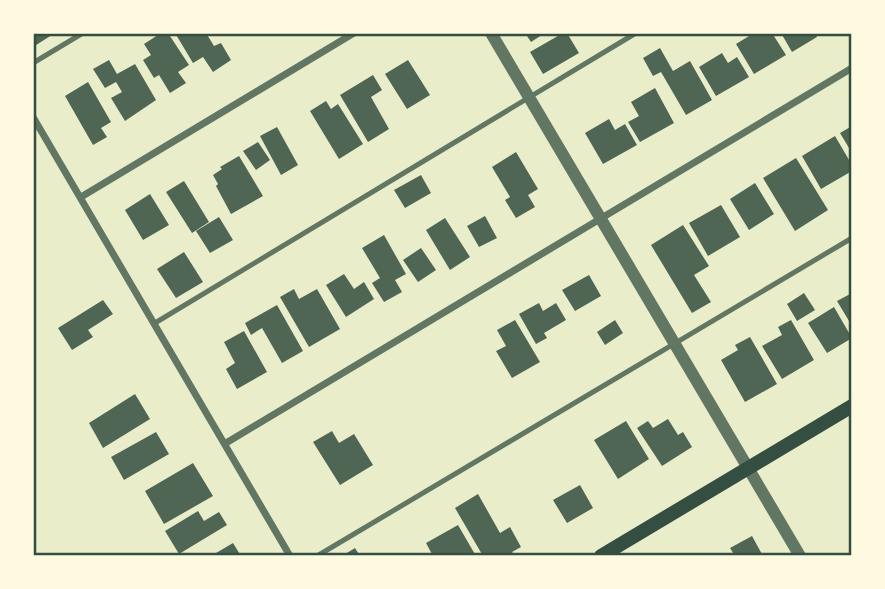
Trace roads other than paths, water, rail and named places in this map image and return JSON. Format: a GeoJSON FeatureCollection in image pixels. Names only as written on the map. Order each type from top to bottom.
{"type":"FeatureCollection","features":[{"type":"Feature","properties":{"kind":"main road"},"geometry":{"type":"LineString","coordinates":[[601,556],[852,406]]}},
{"type":"Feature","properties":{"kind":"street"},"geometry":{"type":"LineString","coordinates":[[80,197],[354,33]]}},
{"type":"Feature","properties":{"kind":"street"},"geometry":{"type":"LineString","coordinates":[[491,33],[800,556]]}},
{"type":"Feature","properties":{"kind":"street"},"geometry":{"type":"LineString","coordinates":[[226,443],[852,68]]}},
{"type":"Feature","properties":{"kind":"street"},"geometry":{"type":"LineString","coordinates":[[33,117],[290,556]]}},
{"type":"Feature","properties":{"kind":"lane"},"geometry":{"type":"LineString","coordinates":[[33,63],[83,33]]}},
{"type":"Feature","properties":{"kind":"lane"},"geometry":{"type":"LineString","coordinates":[[155,323],[636,33]]}},
{"type":"Feature","properties":{"kind":"lane"},"geometry":{"type":"LineString","coordinates":[[317,556],[852,238]]}}]}
